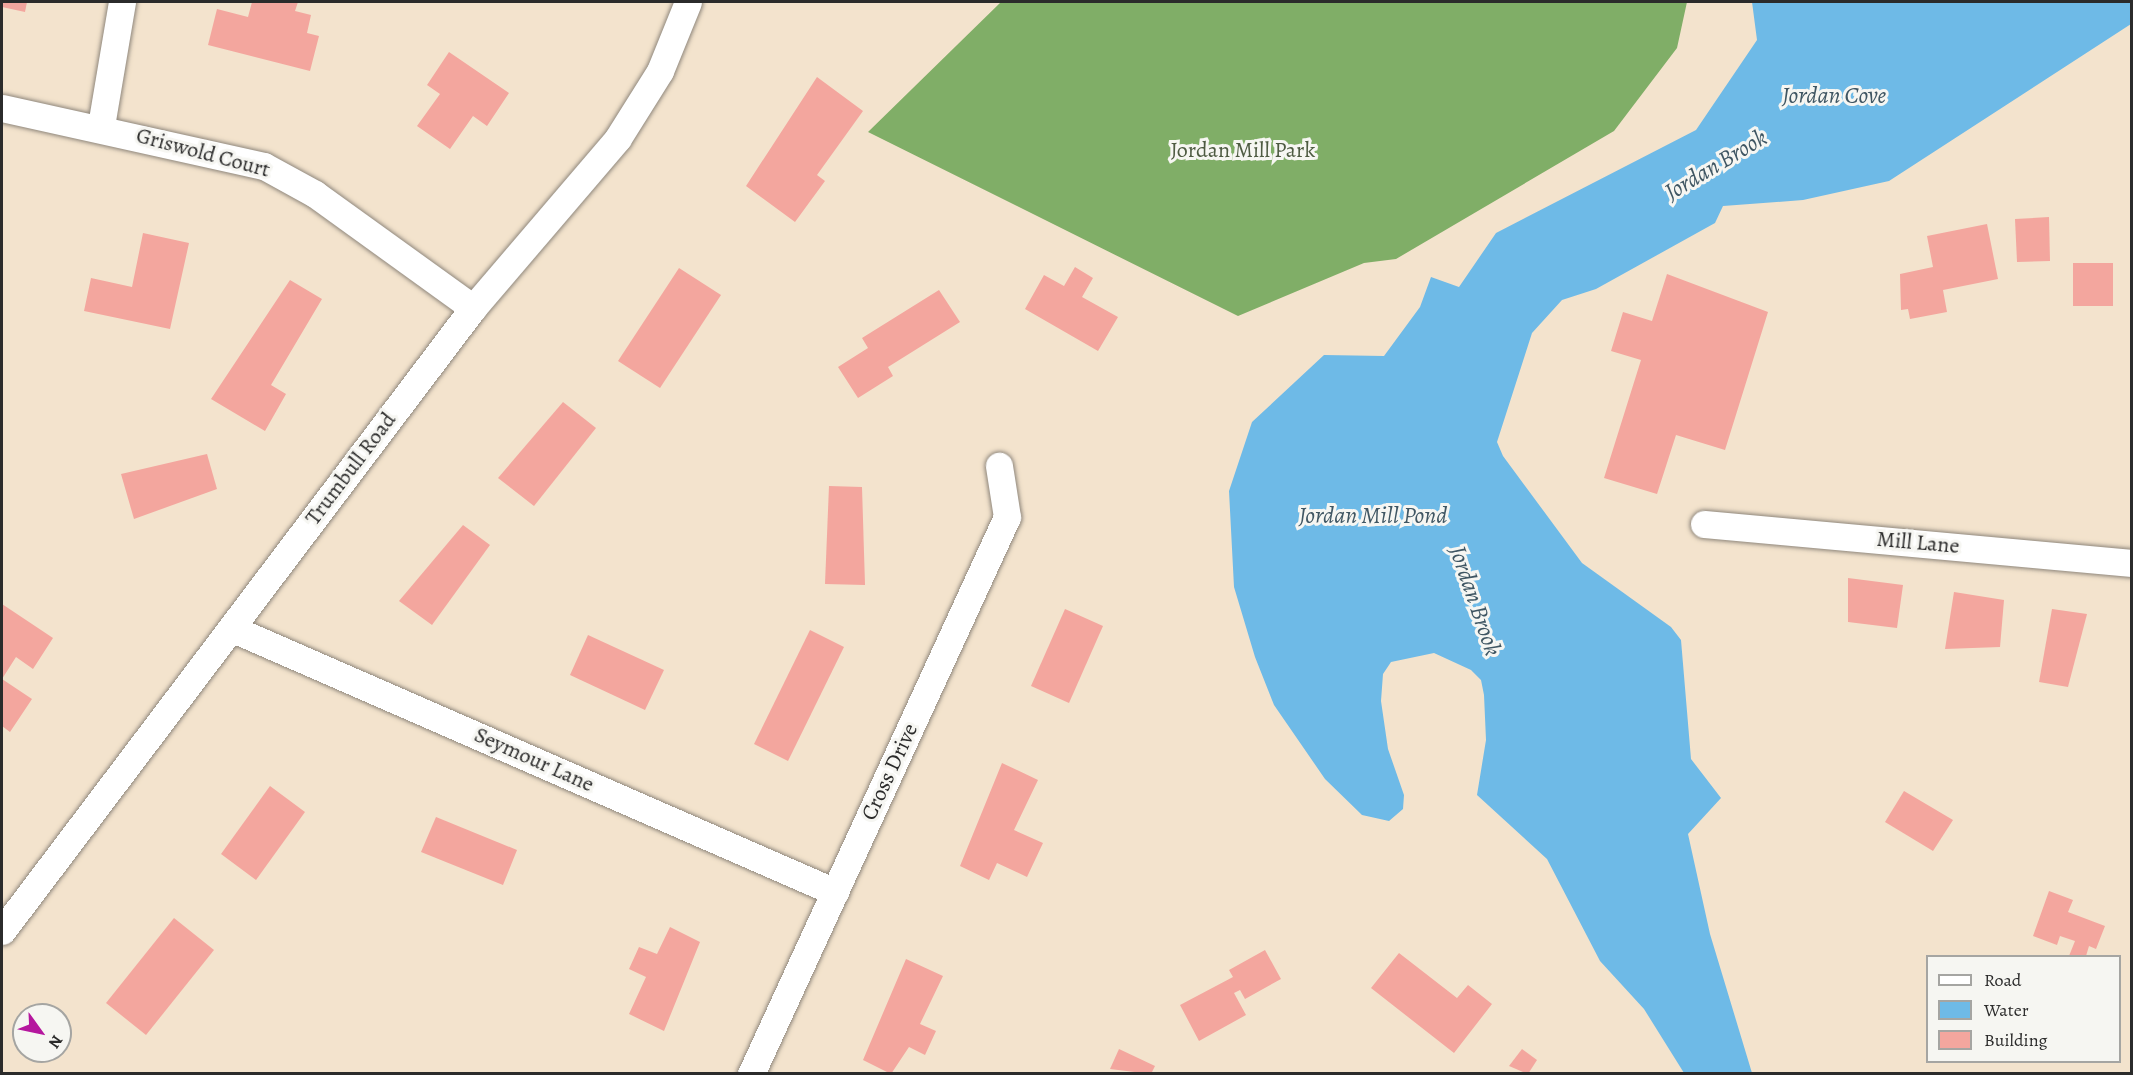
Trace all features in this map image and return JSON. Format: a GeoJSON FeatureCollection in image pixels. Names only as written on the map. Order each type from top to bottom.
{"type":"FeatureCollection","features":[{"type":"Feature","properties":{"kind":"street"},"geometry":{"type":"LineString","coordinates":[[101,126],[122,2]]}},
{"type":"Feature","properties":{"kind":"street","name":"Trumbull Road"},"geometry":{"type":"LineString","coordinates":[[2,931],[233,629],[473,308],[618,138],[660,71],[688,2]]}},
{"type":"Feature","properties":{"kind":"street","name":"Griswold Court"},"geometry":{"type":"LineString","coordinates":[[2,108],[101,126],[264,166],[315,194],[473,308]]}},
{"type":"Feature","properties":{"kind":"street","name":"Cross Drive"},"geometry":{"type":"LineString","coordinates":[[751,1074],[1007,517],[999,466]]}},
{"type":"Feature","properties":{"kind":"street","name":"Mill Lane"},"geometry":{"type":"LineString","coordinates":[[1704,524],[2132,563]]}},
{"type":"Feature","properties":{"kind":"street","name":"Seymour Lane"},"geometry":{"type":"LineString","coordinates":[[233,629],[835,892]]}},
{"type":"Feature","properties":{"kind":"green space","name":"Jordan Mill Park"},"geometry":{"type":"Polygon","coordinates":[[[1001,2],[1687,2],[1677,48],[1614,131],[1396,259],[1364,263],[1238,316],[868,132],[1001,2]]]}},
{"type":"Feature","properties":{"kind":"water","name":"Jordan Mill Pond"},"geometry":{"type":"Polygon","coordinates":[[[1752,2],[2131,2],[2131,24],[1889,181],[1803,200],[1723,206],[1715,223],[1596,289],[1562,300],[1532,333],[1497,442],[1503,456],[1582,563],[1671,627],[1681,640],[1691,759],[1721,798],[1688,834],[1710,934],[1752,1073],[1684,1073],[1644,1009],[1600,961],[1547,859],[1477,795],[1486,740],[1484,695],[1481,680],[1471,670],[1434,653],[1391,662],[1383,674],[1381,701],[1388,749],[1404,795],[1403,809],[1389,821],[1362,815],[1325,779],[1274,705],[1255,657],[1234,587],[1229,491],[1252,422],[1324,355],[1384,356],[1420,307],[1431,277],[1459,287],[1496,233],[1696,130],[1757,40],[1752,2]]]}},
{"type":"Feature","properties":{"kind":"building"},"geometry":{"type":"Polygon","coordinates":[[[2,2],[27,2],[25,12],[2,7],[2,2]]]}},
{"type":"Feature","properties":{"kind":"building"},"geometry":{"type":"Polygon","coordinates":[[[252,2],[298,2],[295,11],[311,15],[307,33],[319,36],[310,71],[208,45],[217,9],[248,17],[252,2]]]}},
{"type":"Feature","properties":{"kind":"building"},"geometry":{"type":"Polygon","coordinates":[[[449,52],[509,93],[487,126],[473,116],[450,149],[417,126],[440,94],[427,85],[449,52]]]}},
{"type":"Feature","properties":{"kind":"building"},"geometry":{"type":"Polygon","coordinates":[[[817,77],[863,111],[817,175],[825,181],[795,222],[746,186],[817,77]]]}},
{"type":"Feature","properties":{"kind":"building"},"geometry":{"type":"Polygon","coordinates":[[[2049,217],[2050,261],[2017,262],[2015,219],[2049,217]]]}},
{"type":"Feature","properties":{"kind":"building"},"geometry":{"type":"Polygon","coordinates":[[[1987,224],[1998,279],[1943,290],[1947,312],[1910,319],[1908,309],[1901,310],[1900,274],[1933,267],[1927,236],[1987,224]]]}},
{"type":"Feature","properties":{"kind":"building"},"geometry":{"type":"Polygon","coordinates":[[[143,233],[189,243],[170,329],[84,311],[91,278],[132,287],[143,233]]]}},
{"type":"Feature","properties":{"kind":"building"},"geometry":{"type":"Polygon","coordinates":[[[2073,263],[2113,263],[2113,306],[2073,306],[2073,263]]]}},
{"type":"Feature","properties":{"kind":"building"},"geometry":{"type":"Polygon","coordinates":[[[1075,267],[1093,278],[1082,297],[1118,317],[1098,351],[1025,309],[1044,275],[1064,286],[1075,267]]]}},
{"type":"Feature","properties":{"kind":"building"},"geometry":{"type":"Polygon","coordinates":[[[679,268],[721,295],[660,388],[618,361],[679,268]]]}},
{"type":"Feature","properties":{"kind":"building"},"geometry":{"type":"Polygon","coordinates":[[[1667,274],[1768,312],[1725,450],[1676,435],[1657,494],[1604,478],[1641,360],[1611,351],[1623,312],[1652,321],[1667,274]]]}},
{"type":"Feature","properties":{"kind":"building"},"geometry":{"type":"Polygon","coordinates":[[[290,280],[322,299],[271,385],[286,394],[265,431],[211,399],[290,280]]]}},
{"type":"Feature","properties":{"kind":"building"},"geometry":{"type":"Polygon","coordinates":[[[939,290],[960,322],[888,367],[893,376],[858,398],[838,367],[868,348],[862,338],[939,290]]]}},
{"type":"Feature","properties":{"kind":"building"},"geometry":{"type":"Polygon","coordinates":[[[563,402],[596,428],[534,506],[498,478],[563,402]]]}},
{"type":"Feature","properties":{"kind":"building"},"geometry":{"type":"Polygon","coordinates":[[[207,454],[217,489],[134,519],[121,474],[207,454]]]}},
{"type":"Feature","properties":{"kind":"building"},"geometry":{"type":"Polygon","coordinates":[[[829,486],[862,487],[865,585],[825,584],[829,486]]]}},
{"type":"Feature","properties":{"kind":"building"},"geometry":{"type":"Polygon","coordinates":[[[463,525],[490,545],[432,625],[399,601],[463,525]]]}},
{"type":"Feature","properties":{"kind":"building"},"geometry":{"type":"Polygon","coordinates":[[[1848,578],[1903,585],[1897,628],[1848,622],[1848,578]]]}},
{"type":"Feature","properties":{"kind":"building"},"geometry":{"type":"Polygon","coordinates":[[[1954,592],[2004,600],[2000,647],[1945,649],[1954,592]]]}},
{"type":"Feature","properties":{"kind":"building"},"geometry":{"type":"Polygon","coordinates":[[[2,604],[53,638],[33,669],[16,657],[2,679],[2,604]]]}},
{"type":"Feature","properties":{"kind":"building"},"geometry":{"type":"Polygon","coordinates":[[[1065,609],[1103,626],[1069,703],[1031,686],[1065,609]]]}},
{"type":"Feature","properties":{"kind":"building"},"geometry":{"type":"Polygon","coordinates":[[[2052,609],[2087,614],[2068,687],[2039,682],[2052,609]]]}},
{"type":"Feature","properties":{"kind":"building"},"geometry":{"type":"Polygon","coordinates":[[[810,630],[844,647],[788,761],[754,744],[810,630]]]}},
{"type":"Feature","properties":{"kind":"building"},"geometry":{"type":"Polygon","coordinates":[[[588,635],[664,670],[645,710],[570,675],[588,635]]]}},
{"type":"Feature","properties":{"kind":"building"},"geometry":{"type":"Polygon","coordinates":[[[2,679],[32,699],[10,732],[2,726],[2,679]]]}},
{"type":"Feature","properties":{"kind":"building"},"geometry":{"type":"Polygon","coordinates":[[[1002,763],[1038,780],[1014,830],[1043,843],[1027,877],[997,863],[989,880],[960,866],[1002,763]]]}},
{"type":"Feature","properties":{"kind":"building"},"geometry":{"type":"Polygon","coordinates":[[[270,786],[305,812],[256,880],[221,854],[270,786]]]}},
{"type":"Feature","properties":{"kind":"building"},"geometry":{"type":"Polygon","coordinates":[[[1904,791],[1953,820],[1933,851],[1885,822],[1904,791]]]}},
{"type":"Feature","properties":{"kind":"building"},"geometry":{"type":"Polygon","coordinates":[[[436,817],[517,850],[503,885],[421,852],[436,817]]]}},
{"type":"Feature","properties":{"kind":"building"},"geometry":{"type":"Polygon","coordinates":[[[2049,891],[2073,900],[2068,912],[2105,926],[2096,949],[2089,946],[2086,955],[2069,955],[2075,941],[2060,936],[2057,945],[2033,936],[2049,891]]]}},
{"type":"Feature","properties":{"kind":"building"},"geometry":{"type":"Polygon","coordinates":[[[174,918],[214,950],[146,1035],[106,1003],[174,918]]]}},
{"type":"Feature","properties":{"kind":"building"},"geometry":{"type":"Polygon","coordinates":[[[670,927],[700,942],[664,1031],[629,1014],[646,977],[629,969],[639,947],[657,954],[670,927]]]}},
{"type":"Feature","properties":{"kind":"building"},"geometry":{"type":"Polygon","coordinates":[[[1265,950],[1281,979],[1245,999],[1240,990],[1234,993],[1246,1015],[1199,1041],[1180,1005],[1233,977],[1229,970],[1265,950]]]}},
{"type":"Feature","properties":{"kind":"building"},"geometry":{"type":"Polygon","coordinates":[[[1399,953],[1457,998],[1468,985],[1492,1004],[1454,1053],[1371,988],[1399,953]]]}},
{"type":"Feature","properties":{"kind":"building"},"geometry":{"type":"Polygon","coordinates":[[[906,959],[943,976],[920,1024],[936,1031],[925,1055],[909,1047],[891,1074],[863,1060],[906,959]]]}},
{"type":"Feature","properties":{"kind":"building"},"geometry":{"type":"Polygon","coordinates":[[[1119,1049],[1155,1066],[1151,1074],[1110,1069],[1119,1049]]]}},
{"type":"Feature","properties":{"kind":"building"},"geometry":{"type":"Polygon","coordinates":[[[1522,1049],[1537,1060],[1528,1074],[1509,1066],[1522,1049]]]}},
{"type":"Feature","properties":{"kind":"water label","name":"Jordan Cove"},"geometry":{"type":"Point","coordinates":[1834,96]}},
{"type":"Feature","properties":{"kind":"water label","name":"Jordan Brook"},"geometry":{"type":"Point","coordinates":[1716,165]}},
{"type":"Feature","properties":{"kind":"water label","name":"Jordan Brook"},"geometry":{"type":"Point","coordinates":[1475,601]}}]}
